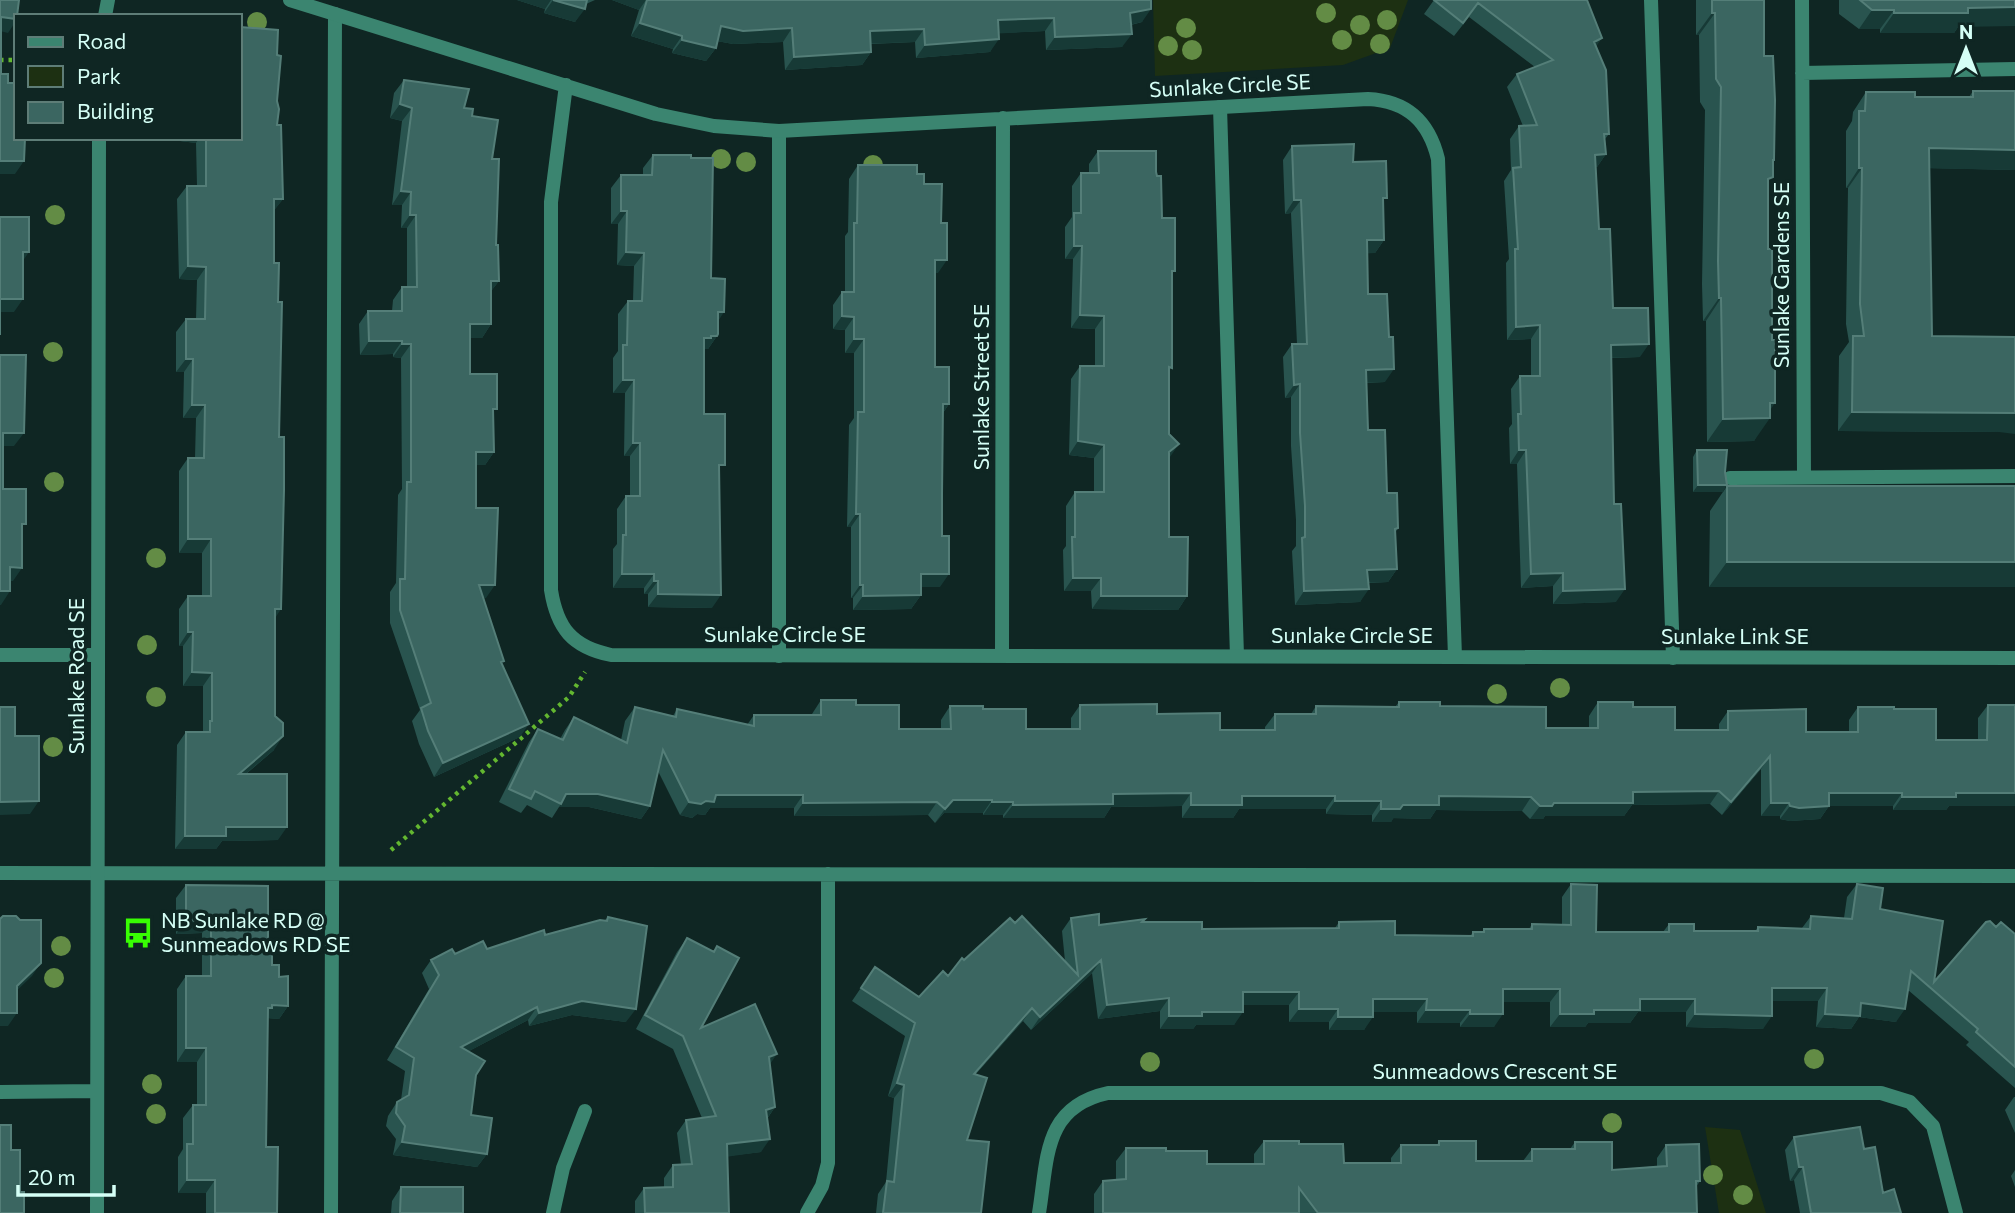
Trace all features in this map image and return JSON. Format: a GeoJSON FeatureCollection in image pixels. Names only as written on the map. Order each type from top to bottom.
{"type":"FeatureCollection","features":[{"type":"Feature","properties":{"kind":"street","name":"Sunlake Circle SE"},"geometry":{"type":"LineString","coordinates":[[290,0],[680,119],[714,126],[779,131],[1383,100],[1398,105],[1426,126],[1434,141],[1438,159],[1455,657],[611,655],[582,646],[567,633],[554,612],[551,590],[551,202],[566,85]]}},
{"type":"Feature","properties":{"kind":"street"},"geometry":{"type":"LineString","coordinates":[[1651,0],[1673,658]]}},
{"type":"Feature","properties":{"kind":"street","name":"Sunlake Gardens SE"},"geometry":{"type":"LineString","coordinates":[[1802,0],[1804,477]]}},
{"type":"Feature","properties":{"kind":"street"},"geometry":{"type":"LineString","coordinates":[[331,1213],[335,14]]}},
{"type":"Feature","properties":{"kind":"street"},"geometry":{"type":"LineString","coordinates":[[1802,73],[2015,69]]}},
{"type":"Feature","properties":{"kind":"street"},"geometry":{"type":"LineString","coordinates":[[1220,107],[1237,656]]}},
{"type":"Feature","properties":{"kind":"street","name":"Sunlake Street SE"},"geometry":{"type":"LineString","coordinates":[[1002,656],[1003,118]]}},
{"type":"Feature","properties":{"kind":"street"},"geometry":{"type":"LineString","coordinates":[[779,131],[779,656]]}},
{"type":"Feature","properties":{"kind":"street","name":"Sunlake Road SE"},"geometry":{"type":"LineString","coordinates":[[97,1213],[99,140]]}},
{"type":"Feature","properties":{"kind":"street"},"geometry":{"type":"LineString","coordinates":[[1730,478],[2015,476]]}},
{"type":"Feature","properties":{"kind":"street"},"geometry":{"type":"LineString","coordinates":[[0,655],[98,655]]}},
{"type":"Feature","properties":{"kind":"street","name":"Sunlake Link SE"},"geometry":{"type":"LineString","coordinates":[[1455,657],[2015,658]]}},
{"type":"Feature","properties":{"kind":"street"},"geometry":{"type":"LineString","coordinates":[[0,873],[2015,876]]}},
{"type":"Feature","properties":{"kind":"street"},"geometry":{"type":"LineString","coordinates":[[807,1213],[822,1185],[828,1163],[828,874]]}},
{"type":"Feature","properties":{"kind":"street"},"geometry":{"type":"LineString","coordinates":[[0,1092],[97,1091]]}},
{"type":"Feature","properties":{"kind":"street","name":"Sunmeadows Crescent SE"},"geometry":{"type":"LineString","coordinates":[[1039,1213],[1050,1144],[1057,1124],[1073,1106],[1088,1097],[1108,1093],[1881,1093],[1910,1102],[1933,1126],[1956,1213]]}},
{"type":"Feature","properties":{"kind":"street"},"geometry":{"type":"LineString","coordinates":[[553,1213],[563,1168],[585,1111]]}},
{"type":"Feature","properties":{"kind":"path"},"geometry":{"type":"LineString","coordinates":[[356,875],[395,847],[569,697],[598,653]]}},
{"type":"Feature","properties":{"kind":"green space"},"geometry":{"type":"Polygon","coordinates":[[[1153,0],[1408,0],[1390,48],[1343,65],[1155,76],[1153,0]]]}},
{"type":"Feature","properties":{"kind":"green space"},"geometry":{"type":"Polygon","coordinates":[[[1705,1127],[1740,1130],[1766,1213],[1719,1213],[1705,1127]]]}},
{"type":"Feature","properties":{"kind":"building"},"geometry":{"type":"Polygon","coordinates":[[[0,0],[19,0],[14,19],[1,17],[1,74],[8,74],[8,83],[14,83],[14,140],[25,140],[24,161],[0,161],[0,0]]]}},
{"type":"Feature","properties":{"kind":"building"},"geometry":{"type":"Polygon","coordinates":[[[553,0],[587,0],[585,9],[553,0]]]}},
{"type":"Feature","properties":{"kind":"building"},"geometry":{"type":"Polygon","coordinates":[[[647,0],[1151,0],[1151,9],[1130,13],[1132,34],[1055,37],[1054,18],[998,20],[999,39],[925,45],[924,29],[870,31],[871,52],[794,57],[792,28],[743,31],[721,26],[716,48],[682,40],[682,36],[640,23],[647,0]]]}},
{"type":"Feature","properties":{"kind":"building"},"geometry":{"type":"Polygon","coordinates":[[[1434,0],[1587,0],[1602,38],[1594,42],[1606,70],[1609,134],[1604,134],[1606,154],[1595,155],[1599,229],[1610,229],[1613,308],[1648,308],[1649,344],[1611,345],[1614,504],[1621,504],[1625,589],[1563,591],[1563,573],[1531,574],[1526,450],[1519,450],[1518,414],[1521,414],[1520,376],[1540,376],[1540,325],[1516,327],[1515,249],[1518,249],[1513,168],[1521,167],[1519,126],[1537,125],[1517,74],[1553,60],[1478,3],[1463,23],[1434,0]]]}},
{"type":"Feature","properties":{"kind":"building"},"geometry":{"type":"Polygon","coordinates":[[[1712,0],[1764,0],[1764,56],[1773,56],[1774,160],[1773,177],[1768,179],[1768,249],[1772,249],[1775,403],[1770,403],[1770,418],[1723,419],[1718,261],[1721,87],[1716,79],[1715,13],[1712,13],[1712,0]]]}},
{"type":"Feature","properties":{"kind":"building"},"geometry":{"type":"Polygon","coordinates":[[[1860,0],[2015,0],[2015,7],[1968,8],[1968,13],[1894,13],[1894,10],[1872,10],[1860,0]]]}},
{"type":"Feature","properties":{"kind":"building"},"geometry":{"type":"Polygon","coordinates":[[[242,27],[278,30],[277,55],[281,56],[277,125],[281,125],[283,199],[274,199],[274,263],[279,263],[278,302],[282,302],[279,437],[284,437],[284,490],[281,609],[275,609],[275,716],[283,723],[283,736],[239,774],[287,774],[287,827],[226,827],[226,836],[185,836],[186,732],[210,732],[212,721],[212,673],[192,672],[193,632],[188,632],[188,596],[211,596],[211,539],[188,539],[188,458],[204,458],[205,405],[192,405],[193,359],[186,359],[186,319],[205,319],[206,267],[188,266],[187,186],[206,186],[206,140],[242,140],[242,27]]]}},
{"type":"Feature","properties":{"kind":"building"},"geometry":{"type":"Polygon","coordinates":[[[404,80],[469,89],[464,108],[473,109],[472,116],[498,120],[492,159],[499,159],[496,245],[499,281],[491,281],[491,324],[470,324],[470,374],[497,374],[497,409],[493,409],[494,452],[476,452],[476,508],[498,508],[495,585],[479,585],[504,661],[501,662],[529,724],[443,763],[421,708],[431,703],[400,610],[400,579],[405,579],[407,482],[411,482],[411,344],[402,344],[402,341],[369,341],[368,311],[402,311],[402,287],[417,287],[416,215],[410,215],[411,192],[401,191],[412,108],[400,104],[404,80]]]}},
{"type":"Feature","properties":{"kind":"building"},"geometry":{"type":"Polygon","coordinates":[[[1973,91],[2015,91],[2015,150],[1929,148],[1932,336],[2015,337],[2015,413],[1852,412],[1853,336],[1864,336],[1860,304],[1862,168],[1859,168],[1859,111],[1865,111],[1866,92],[1915,92],[1915,97],[1973,97],[1973,91]]]}},
{"type":"Feature","properties":{"kind":"building"},"geometry":{"type":"Polygon","coordinates":[[[1354,144],[1353,162],[1386,161],[1384,240],[1367,240],[1368,294],[1387,294],[1394,369],[1366,370],[1368,430],[1385,430],[1387,493],[1397,493],[1397,569],[1367,570],[1369,589],[1304,591],[1302,538],[1305,537],[1305,506],[1300,384],[1294,385],[1292,344],[1307,344],[1301,200],[1294,200],[1292,146],[1354,144]]]}},
{"type":"Feature","properties":{"kind":"building"},"geometry":{"type":"Polygon","coordinates":[[[1098,151],[1156,151],[1156,172],[1157,176],[1161,176],[1162,218],[1175,218],[1169,434],[1179,444],[1169,452],[1169,537],[1188,537],[1187,596],[1101,596],[1101,578],[1073,578],[1075,492],[1104,492],[1104,445],[1078,441],[1080,366],[1104,366],[1104,316],[1080,315],[1082,246],[1074,246],[1074,213],[1081,213],[1081,173],[1099,173],[1098,151]]]}},
{"type":"Feature","properties":{"kind":"building"},"geometry":{"type":"Polygon","coordinates":[[[653,155],[713,158],[711,278],[725,279],[724,312],[718,312],[717,336],[704,338],[704,414],[725,414],[725,465],[719,465],[721,595],[658,594],[658,581],[654,581],[654,574],[622,574],[626,496],[640,496],[640,443],[633,443],[634,380],[623,380],[623,345],[627,345],[628,301],[642,301],[644,253],[626,252],[627,211],[621,211],[621,175],[652,175],[653,155]]]}},
{"type":"Feature","properties":{"kind":"building"},"geometry":{"type":"Polygon","coordinates":[[[858,165],[917,165],[917,174],[924,174],[924,184],[942,184],[941,223],[947,223],[947,260],[935,260],[935,367],[949,367],[949,404],[943,404],[942,536],[949,536],[949,574],[921,574],[921,595],[863,596],[863,585],[860,585],[860,514],[856,514],[858,412],[864,412],[864,339],[854,339],[854,317],[842,316],[842,292],[854,292],[854,223],[857,223],[858,165]]]}},
{"type":"Feature","properties":{"kind":"building"},"geometry":{"type":"Polygon","coordinates":[[[0,217],[29,217],[29,252],[23,252],[23,299],[0,299],[0,217]]]}},
{"type":"Feature","properties":{"kind":"building"},"geometry":{"type":"Polygon","coordinates":[[[0,355],[26,355],[24,433],[3,433],[3,489],[26,489],[26,524],[22,524],[22,568],[10,567],[10,591],[0,591],[0,355]]]}},
{"type":"Feature","properties":{"kind":"building"},"geometry":{"type":"Polygon","coordinates":[[[1697,450],[1727,450],[1727,485],[1698,485],[1697,450]]]}},
{"type":"Feature","properties":{"kind":"building"},"geometry":{"type":"Polygon","coordinates":[[[1727,486],[2015,486],[2015,562],[1727,562],[1727,486]]]}},
{"type":"Feature","properties":{"kind":"building"},"geometry":{"type":"Polygon","coordinates":[[[821,700],[856,700],[856,705],[899,705],[899,729],[951,729],[950,706],[1026,709],[1026,729],[1080,729],[1080,705],[1157,704],[1157,714],[1220,713],[1220,730],[1275,730],[1275,714],[1316,714],[1316,706],[1399,707],[1399,702],[1440,702],[1440,706],[1546,707],[1546,728],[1598,728],[1598,702],[1633,702],[1633,707],[1675,707],[1675,730],[1728,730],[1728,711],[1806,709],[1806,732],[1858,732],[1858,707],[1894,707],[1936,709],[1936,740],[1987,740],[1988,705],[2015,705],[2015,793],[1902,797],[1902,793],[1829,793],[1829,806],[1799,808],[1790,806],[1789,803],[1771,803],[1770,756],[1731,802],[1719,791],[1633,792],[1633,803],[1554,803],[1552,806],[1540,806],[1531,797],[1439,796],[1439,805],[1403,805],[1400,809],[1381,809],[1381,801],[1335,801],[1335,796],[1242,796],[1242,805],[1191,805],[1191,793],[1113,794],[1113,804],[1013,805],[1013,802],[992,800],[953,800],[945,809],[937,802],[803,803],[803,795],[716,795],[714,802],[706,801],[701,804],[689,802],[663,750],[650,806],[598,794],[566,794],[561,804],[535,791],[531,799],[509,789],[538,729],[563,740],[574,717],[627,743],[635,707],[676,717],[677,709],[754,726],[754,715],[821,715],[821,700]]]}},
{"type":"Feature","properties":{"kind":"building"},"geometry":{"type":"Polygon","coordinates":[[[0,707],[15,707],[15,736],[39,736],[39,801],[0,802],[0,707]]]}},
{"type":"Feature","properties":{"kind":"building"},"geometry":{"type":"Polygon","coordinates":[[[1571,884],[1597,885],[1596,932],[1669,932],[1669,924],[1694,924],[1694,931],[1758,931],[1758,927],[1810,929],[1811,916],[1852,919],[1857,884],[1883,888],[1880,909],[1943,921],[1934,982],[1986,922],[1990,921],[1996,927],[2001,922],[2015,934],[2015,1067],[1976,1032],[1978,1029],[1911,971],[1905,1009],[1861,1003],[1860,1016],[1825,1014],[1827,988],[1772,988],[1772,1016],[1695,1014],[1695,999],[1640,999],[1640,1010],[1594,1010],[1594,1014],[1560,1014],[1560,989],[1503,989],[1503,1014],[1470,1014],[1470,1010],[1426,1010],[1427,999],[1373,999],[1373,1017],[1338,1017],[1338,1009],[1299,1009],[1299,992],[1243,992],[1243,1012],[1202,1012],[1202,1016],[1169,1016],[1169,998],[1107,1005],[1101,960],[1040,1017],[1032,1008],[974,1074],[987,1078],[967,1140],[989,1142],[981,1213],[883,1213],[887,1181],[894,1182],[904,1085],[897,1083],[915,1023],[861,988],[875,967],[919,997],[943,971],[948,976],[962,958],[964,960],[1010,918],[1015,923],[1022,916],[1078,975],[1071,918],[1099,914],[1099,925],[1145,919],[1142,922],[1202,922],[1202,929],[1339,928],[1339,922],[1395,921],[1395,935],[1473,936],[1473,932],[1484,932],[1484,929],[1532,929],[1532,924],[1571,925],[1571,884]]]}},
{"type":"Feature","properties":{"kind":"building"},"geometry":{"type":"Polygon","coordinates":[[[186,885],[268,886],[268,954],[272,954],[272,965],[279,965],[279,977],[288,976],[288,1006],[272,1005],[272,1008],[268,1008],[266,1147],[278,1147],[277,1213],[215,1213],[215,1180],[187,1180],[187,1144],[193,1144],[193,1105],[206,1105],[206,1048],[186,1048],[186,976],[211,976],[211,920],[186,921],[186,885]]]}},
{"type":"Feature","properties":{"kind":"building"},"geometry":{"type":"Polygon","coordinates":[[[3,916],[16,916],[20,920],[41,920],[41,963],[17,986],[17,1013],[0,1013],[0,919],[3,916]]]}},
{"type":"Feature","properties":{"kind":"building"},"geometry":{"type":"Polygon","coordinates":[[[608,917],[647,926],[636,1009],[582,1001],[539,1013],[537,1007],[461,1047],[485,1061],[476,1075],[471,1115],[492,1118],[487,1154],[402,1142],[405,1126],[396,1113],[397,1102],[409,1095],[414,1058],[396,1047],[439,975],[431,960],[452,949],[455,954],[483,941],[487,949],[544,930],[545,935],[600,920],[607,921],[608,917]]]}},
{"type":"Feature","properties":{"kind":"building"},"geometry":{"type":"Polygon","coordinates":[[[687,938],[714,952],[717,946],[739,958],[701,1028],[755,1004],[777,1054],[769,1057],[775,1107],[766,1110],[770,1139],[727,1144],[729,1213],[645,1213],[644,1188],[673,1187],[673,1165],[692,1164],[686,1120],[716,1116],[683,1036],[645,1015],[687,938]]]}},
{"type":"Feature","properties":{"kind":"building"},"geometry":{"type":"Polygon","coordinates":[[[0,1125],[11,1125],[11,1150],[20,1150],[20,1192],[24,1192],[24,1213],[0,1213],[0,1125]]]}},
{"type":"Feature","properties":{"kind":"building"},"geometry":{"type":"Polygon","coordinates":[[[1860,1127],[1864,1149],[1875,1147],[1883,1193],[1894,1189],[1901,1213],[1811,1213],[1803,1167],[1799,1167],[1794,1137],[1860,1127]]]}},
{"type":"Feature","properties":{"kind":"building"},"geometry":{"type":"Polygon","coordinates":[[[1264,1141],[1343,1144],[1344,1163],[1401,1163],[1401,1145],[1439,1145],[1439,1141],[1476,1141],[1476,1161],[1532,1161],[1532,1149],[1575,1149],[1575,1142],[1612,1142],[1612,1170],[1667,1166],[1666,1145],[1699,1144],[1697,1213],[1318,1213],[1299,1188],[1299,1213],[1103,1213],[1103,1181],[1126,1179],[1126,1148],[1207,1151],[1207,1164],[1264,1164],[1264,1141]]]}},
{"type":"Feature","properties":{"kind":"building"},"geometry":{"type":"Polygon","coordinates":[[[401,1187],[463,1187],[463,1213],[400,1213],[401,1187]]]}},
{"type":"Feature","properties":{"kind":"place","name":"NB Sunlake RD @ Sunmeadows RD SE"},"geometry":{"type":"Point","coordinates":[138,933]}}]}
